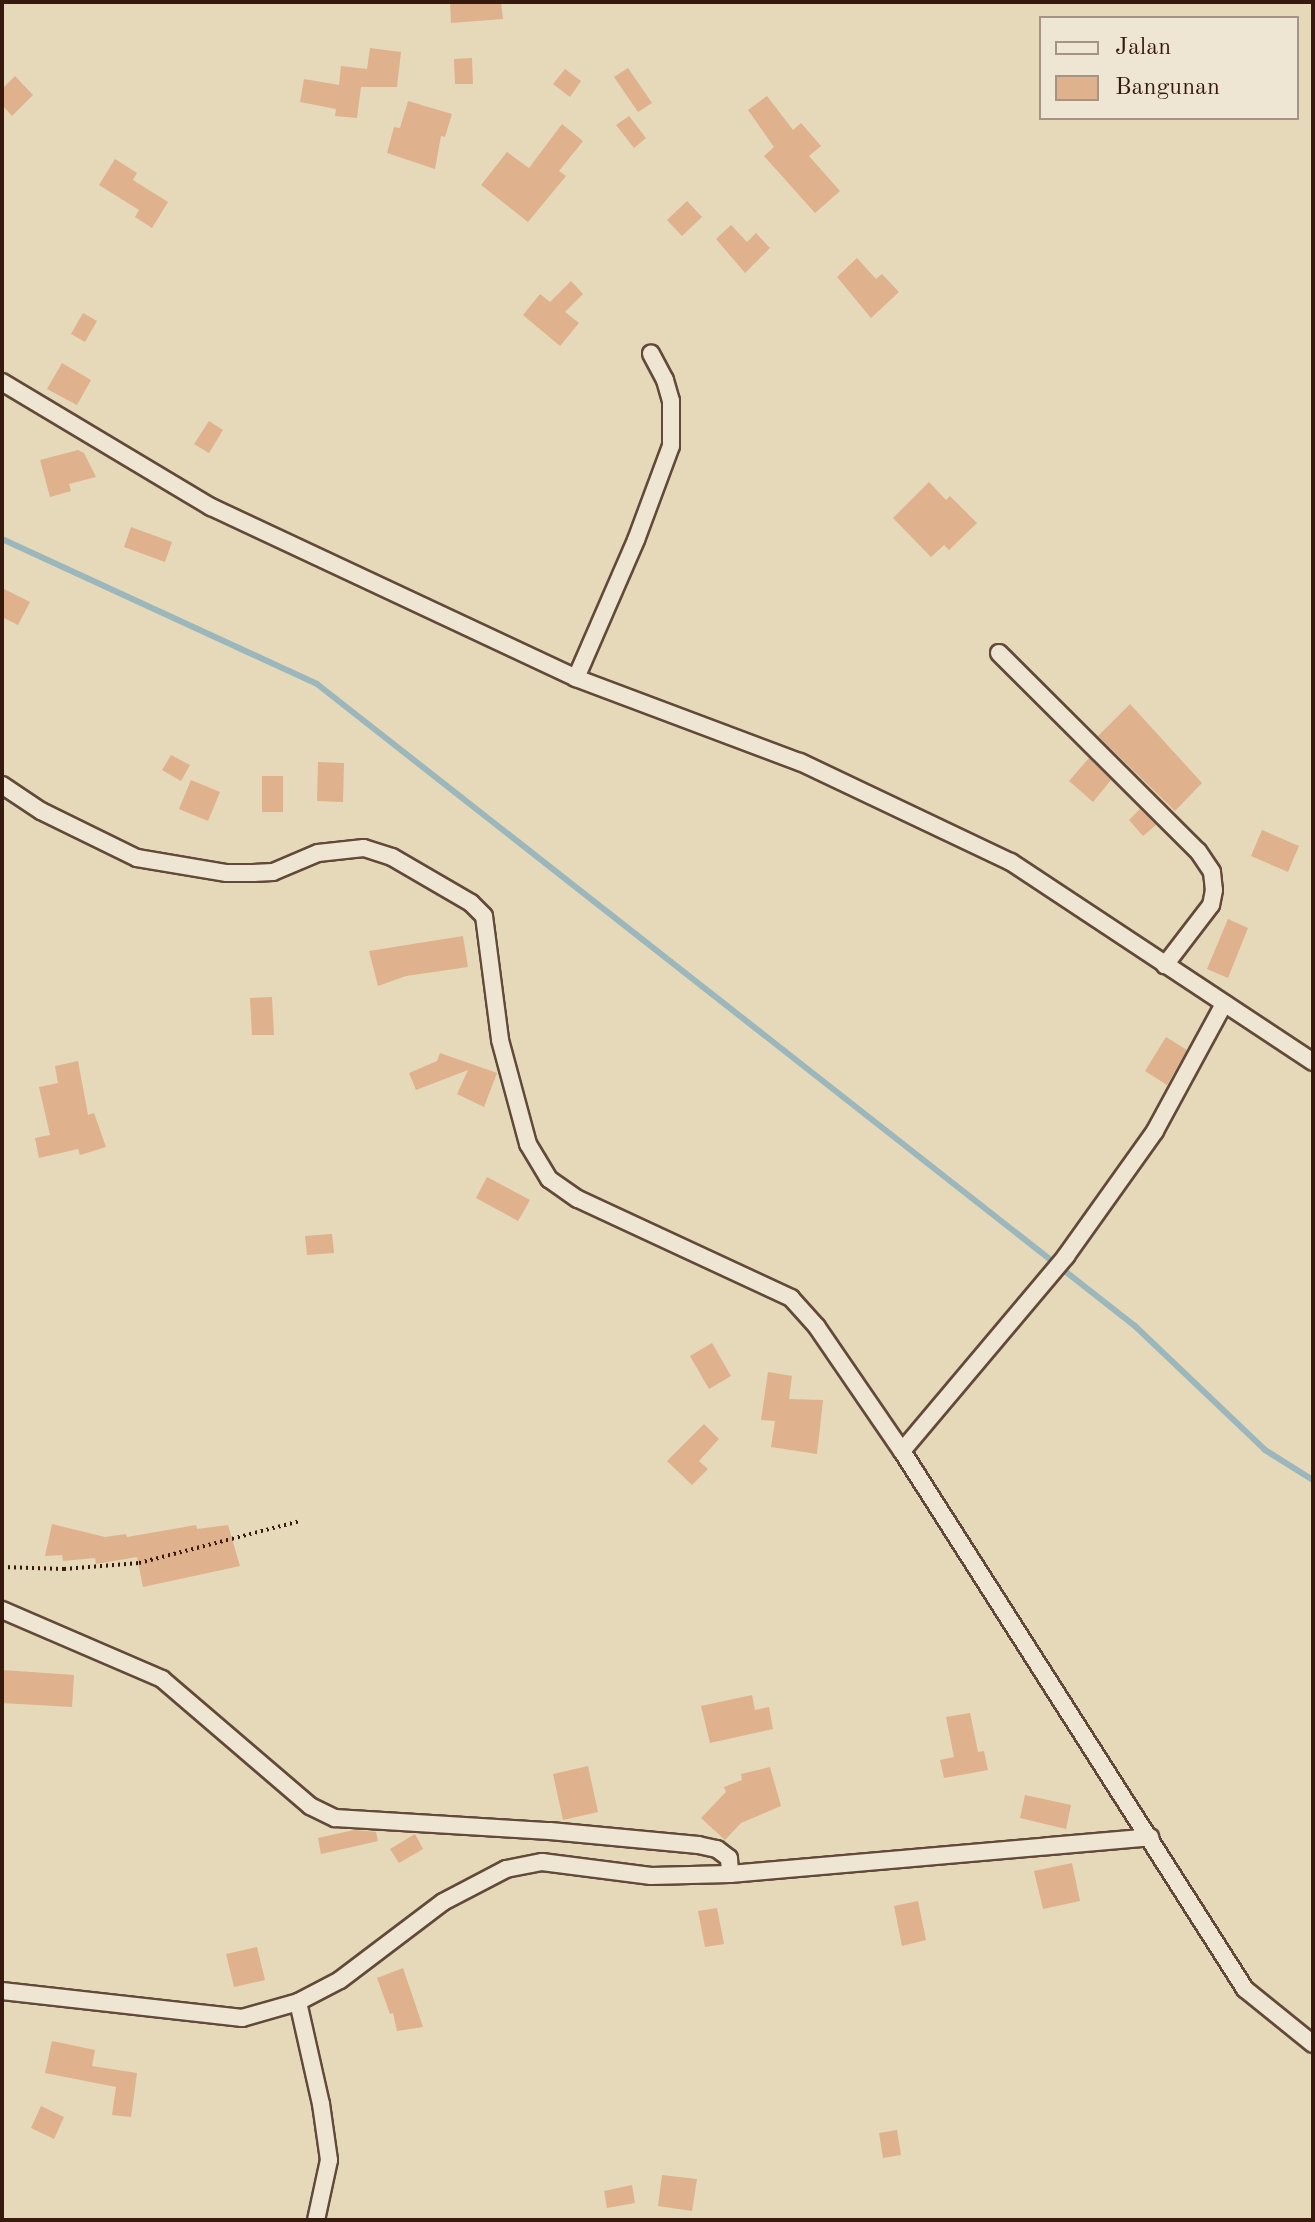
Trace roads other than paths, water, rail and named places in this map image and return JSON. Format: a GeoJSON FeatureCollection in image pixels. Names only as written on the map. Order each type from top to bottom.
{"type":"FeatureCollection","features":[{"type":"Feature","properties":{"kind":"street"},"geometry":{"type":"LineString","coordinates":[[576,678],[636,540],[671,446],[671,401],[665,380],[651,354]]}},
{"type":"Feature","properties":{"kind":"street"},"geometry":{"type":"LineString","coordinates":[[2,382],[211,507],[576,678],[800,762],[1011,862],[1313,1062]]}},
{"type":"Feature","properties":{"kind":"street"},"geometry":{"type":"LineString","coordinates":[[999,653],[1198,851],[1212,872],[1214,890],[1211,905],[1165,965]]}},
{"type":"Feature","properties":{"kind":"street"},"geometry":{"type":"LineString","coordinates":[[2,785],[41,811],[137,858],[227,873],[253,873],[273,872],[318,853],[364,848],[392,857],[471,903],[484,916],[500,1040],[528,1144],[549,1179],[578,1199],[791,1298],[817,1327],[902,1451],[1245,1989],[1313,2044]]}},
{"type":"Feature","properties":{"kind":"street"},"geometry":{"type":"LineString","coordinates":[[902,1451],[1066,1256],[1155,1131],[1224,1004]]}},
{"type":"Feature","properties":{"kind":"street"},"geometry":{"type":"LineString","coordinates":[[2,1610],[162,1679],[310,1806],[335,1818],[550,1831],[698,1845],[717,1849],[729,1858],[730,1874]]}},
{"type":"Feature","properties":{"kind":"street"},"geometry":{"type":"LineString","coordinates":[[2,1991],[242,2018],[298,2002],[340,1980],[443,1902],[506,1869],[542,1862],[651,1876],[730,1874],[1150,1837]]}},
{"type":"Feature","properties":{"kind":"street"},"geometry":{"type":"LineString","coordinates":[[298,2002],[321,2104],[329,2160],[316,2220]]}},
{"type":"Feature","properties":{"kind":"waterway"},"geometry":{"type":"LineString","coordinates":[[2,539],[317,684],[1135,1326],[1265,1450],[1313,1480]]}}]}
